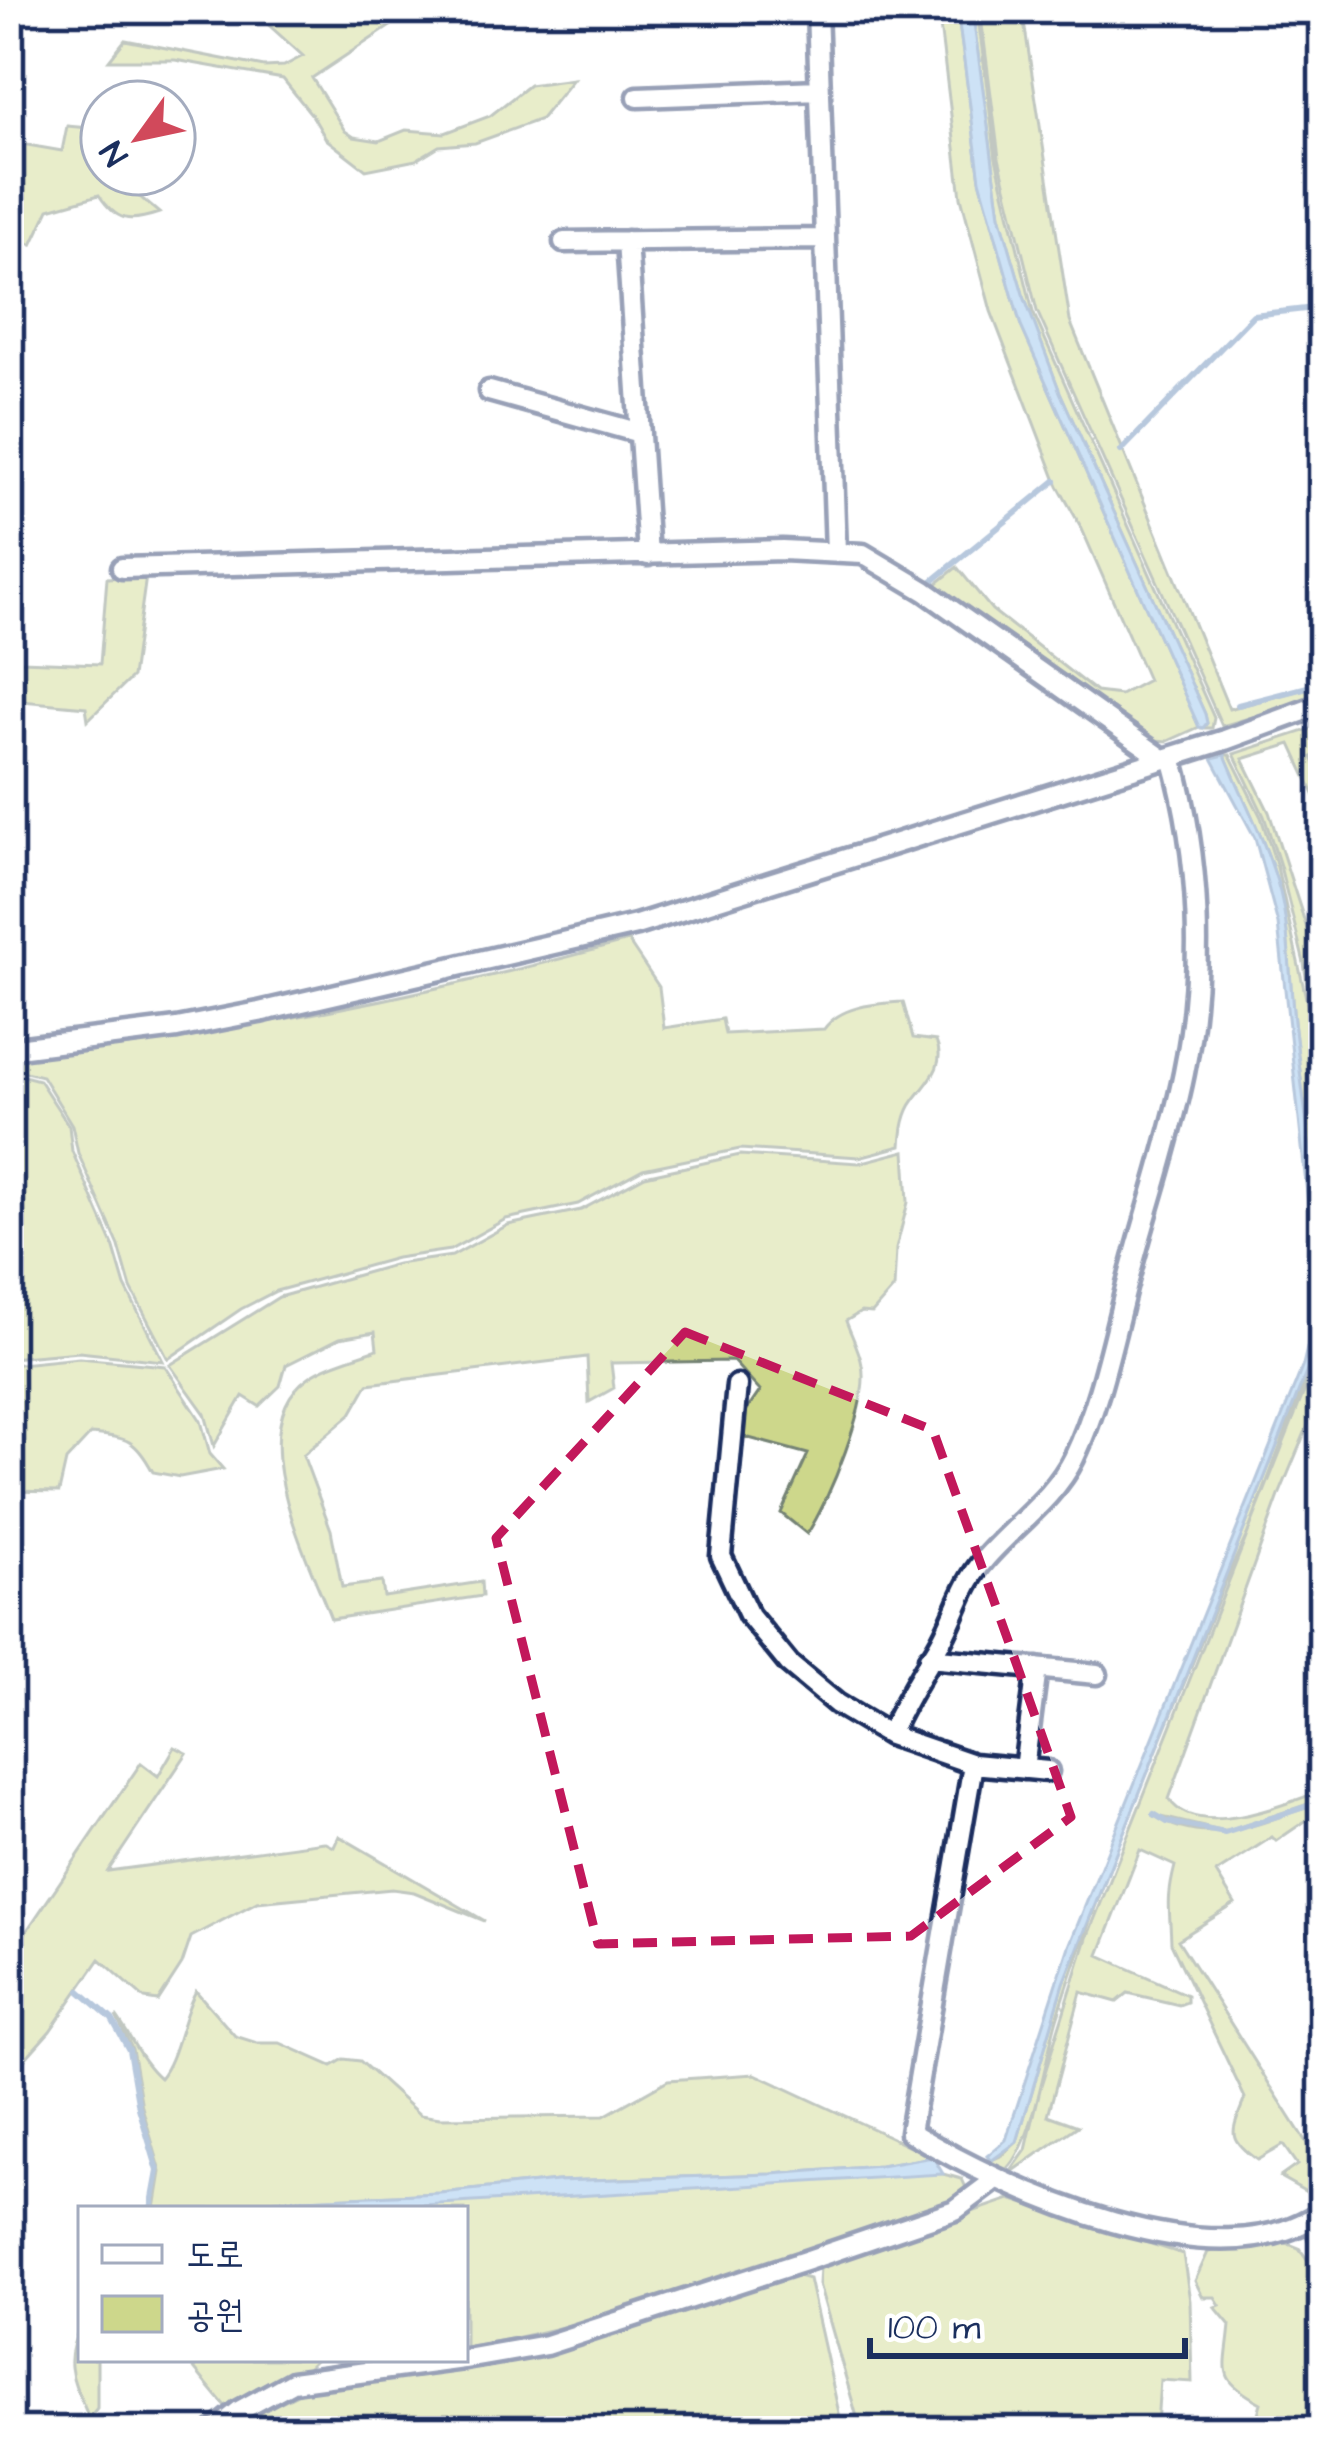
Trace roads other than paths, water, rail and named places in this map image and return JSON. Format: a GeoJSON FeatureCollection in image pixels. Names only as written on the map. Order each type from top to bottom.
{"type":"FeatureCollection","features":[{"type":"Feature","properties":{"kind":"street"},"geometry":{"type":"LineString","coordinates":[[817,9],[836,552]]}},
{"type":"Feature","properties":{"kind":"street"},"geometry":{"type":"LineString","coordinates":[[638,97],[819,90]]}},
{"type":"Feature","properties":{"kind":"street"},"geometry":{"type":"LineString","coordinates":[[564,242],[824,239]]}},
{"type":"Feature","properties":{"kind":"street"},"geometry":{"type":"LineString","coordinates":[[627,241],[648,555]]}},
{"type":"Feature","properties":{"kind":"street"},"geometry":{"type":"LineString","coordinates":[[490,391],[640,433]]}},
{"type":"Feature","properties":{"kind":"street"},"geometry":{"type":"LineString","coordinates":[[122,568],[863,554],[925,591],[1167,758],[1183,796],[1195,872],[1194,999],[1185,1070],[1098,1399],[1072,1462],[1053,1489],[965,1584],[889,1735]]}},
{"type":"Feature","properties":{"kind":"street"},"geometry":{"type":"LineString","coordinates":[[9,1049],[177,1028],[259,1012],[636,925],[1167,758],[1323,704]]}},
{"type":"Feature","properties":{"kind":"street"},"geometry":{"type":"LineString","coordinates":[[737,1385],[722,1556],[748,1615],[789,1664],[837,1705],[889,1735],[973,1764],[1048,1771]]}},
{"type":"Feature","properties":{"kind":"street"},"geometry":{"type":"LineString","coordinates":[[929,1658],[1097,1674]]}},
{"type":"Feature","properties":{"kind":"street"},"geometry":{"type":"LineString","coordinates":[[1024,1769],[1037,1668]]}},
{"type":"Feature","properties":{"kind":"street"},"geometry":{"type":"LineString","coordinates":[[973,1764],[910,2132],[995,2180],[1093,2215],[1189,2237],[1250,2237],[1318,2215],[1323,2246]]}},
{"type":"Feature","properties":{"kind":"street"},"geometry":{"type":"LineString","coordinates":[[468,2358],[546,2345],[805,2261],[955,2210],[995,2180]]}},
{"type":"Feature","properties":{"kind":"street"},"geometry":{"type":"LineString","coordinates":[[214,2431],[239,2411],[292,2382],[442,2362]]}},
{"type":"Feature","properties":{"kind":"water"},"geometry":{"type":"Polygon","coordinates":[[[957,9],[972,9],[1000,215],[1023,294],[1060,392],[1205,714],[1203,728],[1021,326],[980,180],[957,9]]]}},
{"type":"Feature","properties":{"kind":"water"},"geometry":{"type":"Polygon","coordinates":[[[1225,755],[1269,856],[1284,909],[1315,1200],[1315,1328],[1308,1368],[1064,1983],[1017,2142],[991,2161],[987,2156],[1006,2140],[1069,1946],[1303,1365],[1310,1335],[1313,1250],[1278,924],[1255,838],[1212,758],[1225,755]]]}},
{"type":"Feature","properties":{"kind":"water"},"geometry":{"type":"Polygon","coordinates":[[[933,2157],[943,2174],[407,2206],[249,2206],[557,2181],[880,2166],[933,2157]]]}},
{"type":"Feature","properties":{"kind":"waterway"},"geometry":{"type":"LineString","coordinates":[[1121,451],[1253,315],[1323,307]]}},
{"type":"Feature","properties":{"kind":"waterway"},"geometry":{"type":"LineString","coordinates":[[930,583],[1055,481]]}},
{"type":"Feature","properties":{"kind":"waterway"},"geometry":{"type":"LineString","coordinates":[[1238,705],[1323,683]]}},
{"type":"Feature","properties":{"kind":"waterway"},"geometry":{"type":"LineString","coordinates":[[1154,1814],[1167,1822],[1225,1833],[1323,1801]]}},
{"type":"Feature","properties":{"kind":"waterway"},"geometry":{"type":"LineString","coordinates":[[80,1991],[112,2019],[129,2050],[139,2108],[158,2171],[152,2206]]}}]}
